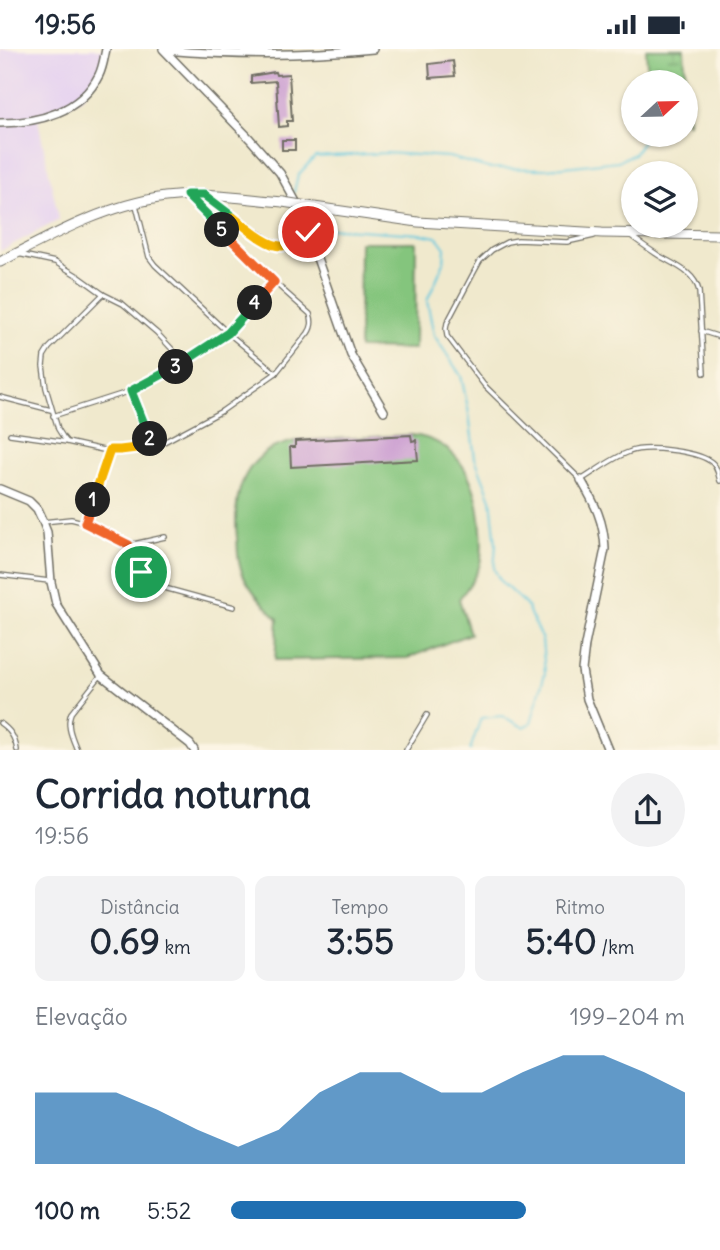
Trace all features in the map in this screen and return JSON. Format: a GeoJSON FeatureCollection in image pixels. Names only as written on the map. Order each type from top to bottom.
{"type":"FeatureCollection","features":[{"type":"Feature","properties":{"kind":"street"},"geometry":{"type":"LineString","coordinates":[[0,123],[26,122],[52,116],[82,98],[100,73],[106,49]]}},
{"type":"Feature","properties":{"kind":"street"},"geometry":{"type":"LineString","coordinates":[[164,50],[261,55],[373,49]]}},
{"type":"Feature","properties":{"kind":"street"},"geometry":{"type":"LineString","coordinates":[[164,50],[280,173],[308,232],[351,355],[384,411]]}},
{"type":"Feature","properties":{"kind":"street"},"geometry":{"type":"LineString","coordinates":[[0,262],[66,228],[121,207],[164,197],[187,195],[283,202],[418,222],[621,233]]}},
{"type":"Feature","properties":{"kind":"street"},"geometry":{"type":"LineString","coordinates":[[204,195],[269,243],[317,256]]}},
{"type":"Feature","properties":{"kind":"street"},"geometry":{"type":"LineString","coordinates":[[284,246],[308,232]]}},
{"type":"Feature","properties":{"kind":"street"},"geometry":{"type":"LineString","coordinates":[[698,235],[720,236]]}},
{"type":"Feature","properties":{"kind":"street"},"geometry":{"type":"LineString","coordinates":[[581,480],[597,510],[604,533],[605,549],[582,670],[587,699],[608,750]]}},
{"type":"Feature","properties":{"kind":"street"},"geometry":{"type":"LineString","coordinates":[[0,489],[29,501],[37,509],[47,532],[51,582],[56,604],[101,675],[190,744],[194,750]]}},
{"type":"Feature","properties":{"kind":"lane"},"geometry":{"type":"LineString","coordinates":[[10,434],[110,450],[153,446],[222,411],[276,373],[308,333],[312,319],[307,310],[274,282],[187,195]]}},
{"type":"Feature","properties":{"kind":"lane"},"geometry":{"type":"LineString","coordinates":[[136,203],[149,257],[228,333],[276,373]]}},
{"type":"Feature","properties":{"kind":"lane"},"geometry":{"type":"LineString","coordinates":[[602,233],[567,242],[519,240],[507,242],[492,250],[474,272],[447,323],[447,336],[484,385],[581,480],[625,453],[644,449],[692,454],[712,462],[720,481]]}},
{"type":"Feature","properties":{"kind":"lane"},"geometry":{"type":"LineString","coordinates":[[633,238],[684,270],[696,282],[699,291],[704,373]]}},
{"type":"Feature","properties":{"kind":"lane"},"geometry":{"type":"LineString","coordinates":[[16,254],[55,262],[103,295],[123,304],[137,314],[185,362]]}},
{"type":"Feature","properties":{"kind":"lane"},"geometry":{"type":"LineString","coordinates":[[53,416],[131,391],[185,362],[228,333],[274,282]]}},
{"type":"Feature","properties":{"kind":"lane"},"geometry":{"type":"LineString","coordinates":[[67,442],[58,429],[51,410],[43,366],[44,356],[103,295]]}},
{"type":"Feature","properties":{"kind":"lane"},"geometry":{"type":"LineString","coordinates":[[701,331],[720,337]]}},
{"type":"Feature","properties":{"kind":"lane"},"geometry":{"type":"LineString","coordinates":[[131,391],[153,446]]}},
{"type":"Feature","properties":{"kind":"lane"},"geometry":{"type":"LineString","coordinates":[[0,397],[51,410]]}},
{"type":"Feature","properties":{"kind":"lane"},"geometry":{"type":"LineString","coordinates":[[85,523],[110,450]]}},
{"type":"Feature","properties":{"kind":"lane"},"geometry":{"type":"LineString","coordinates":[[43,521],[71,519],[129,545],[165,537]]}},
{"type":"Feature","properties":{"kind":"lane"},"geometry":{"type":"LineString","coordinates":[[129,545],[141,572],[150,584],[234,607]]}},
{"type":"Feature","properties":{"kind":"lane"},"geometry":{"type":"LineString","coordinates":[[0,575],[51,582]]}},
{"type":"Feature","properties":{"kind":"lane"},"geometry":{"type":"LineString","coordinates":[[77,750],[68,719],[101,675]]}},
{"type":"Feature","properties":{"kind":"lane"},"geometry":{"type":"LineString","coordinates":[[406,750],[427,715]]}},
{"type":"Feature","properties":{"kind":"lane"},"geometry":{"type":"LineString","coordinates":[[0,723],[10,729],[17,750]]}},
{"type":"Feature","properties":{"kind":"shaded area"},"geometry":{"type":"Polygon","coordinates":[[[0,49],[106,49],[104,62],[82,98],[38,120],[59,220],[0,251],[0,49]]]}},
{"type":"Feature","properties":{"kind":"green space"},"geometry":{"type":"Polygon","coordinates":[[[646,49],[684,49],[685,70],[647,70],[646,49]]]}},
{"type":"Feature","properties":{"kind":"green space"},"geometry":{"type":"Polygon","coordinates":[[[360,242],[416,242],[415,349],[359,348],[360,242]]]}},
{"type":"Feature","properties":{"kind":"green space"},"geometry":{"type":"Polygon","coordinates":[[[411,435],[443,446],[455,456],[464,468],[476,497],[481,530],[481,558],[475,576],[459,599],[470,634],[408,658],[275,660],[278,619],[251,588],[238,559],[237,505],[246,474],[267,451],[295,441],[411,435]]]}},
{"type":"Feature","properties":{"kind":"building"},"geometry":{"type":"Polygon","coordinates":[[[453,61],[455,76],[430,78],[429,64],[453,61]]]}},
{"type":"Feature","properties":{"kind":"building"},"geometry":{"type":"Polygon","coordinates":[[[275,72],[276,75],[289,74],[292,121],[287,121],[287,126],[279,127],[276,81],[251,83],[251,76],[275,72]]]}},
{"type":"Feature","properties":{"kind":"building"},"geometry":{"type":"Polygon","coordinates":[[[282,140],[295,140],[295,150],[282,150],[282,140]]]}},
{"type":"Feature","properties":{"kind":"building"},"geometry":{"type":"Polygon","coordinates":[[[411,435],[412,441],[416,440],[418,460],[291,467],[290,447],[295,447],[295,441],[411,435]]]}},
{"type":"Feature","properties":{"kind":"waterway"},"geometry":{"type":"LineString","coordinates":[[294,192],[298,175],[315,157],[386,153],[449,157],[488,168],[546,169],[618,161],[634,154],[639,147]]}},
{"type":"Feature","properties":{"kind":"waterway"},"geometry":{"type":"LineString","coordinates":[[303,210],[309,220],[328,228],[421,234],[437,237],[445,248],[444,262],[427,301],[434,335],[461,376],[475,458],[491,499],[496,544],[494,569],[501,582],[526,605],[542,640],[545,673],[531,723],[523,727],[502,716],[481,718],[470,750]]}},
{"type":"Feature","properties":{"kind":"route"},"geometry":{"type":"LineString","coordinates":[[141,572],[129,545],[85,523],[110,450],[153,446],[131,391],[185,362],[228,333],[274,282],[187,195],[204,195],[269,243],[278,246],[290,244],[308,232]]}}]}
